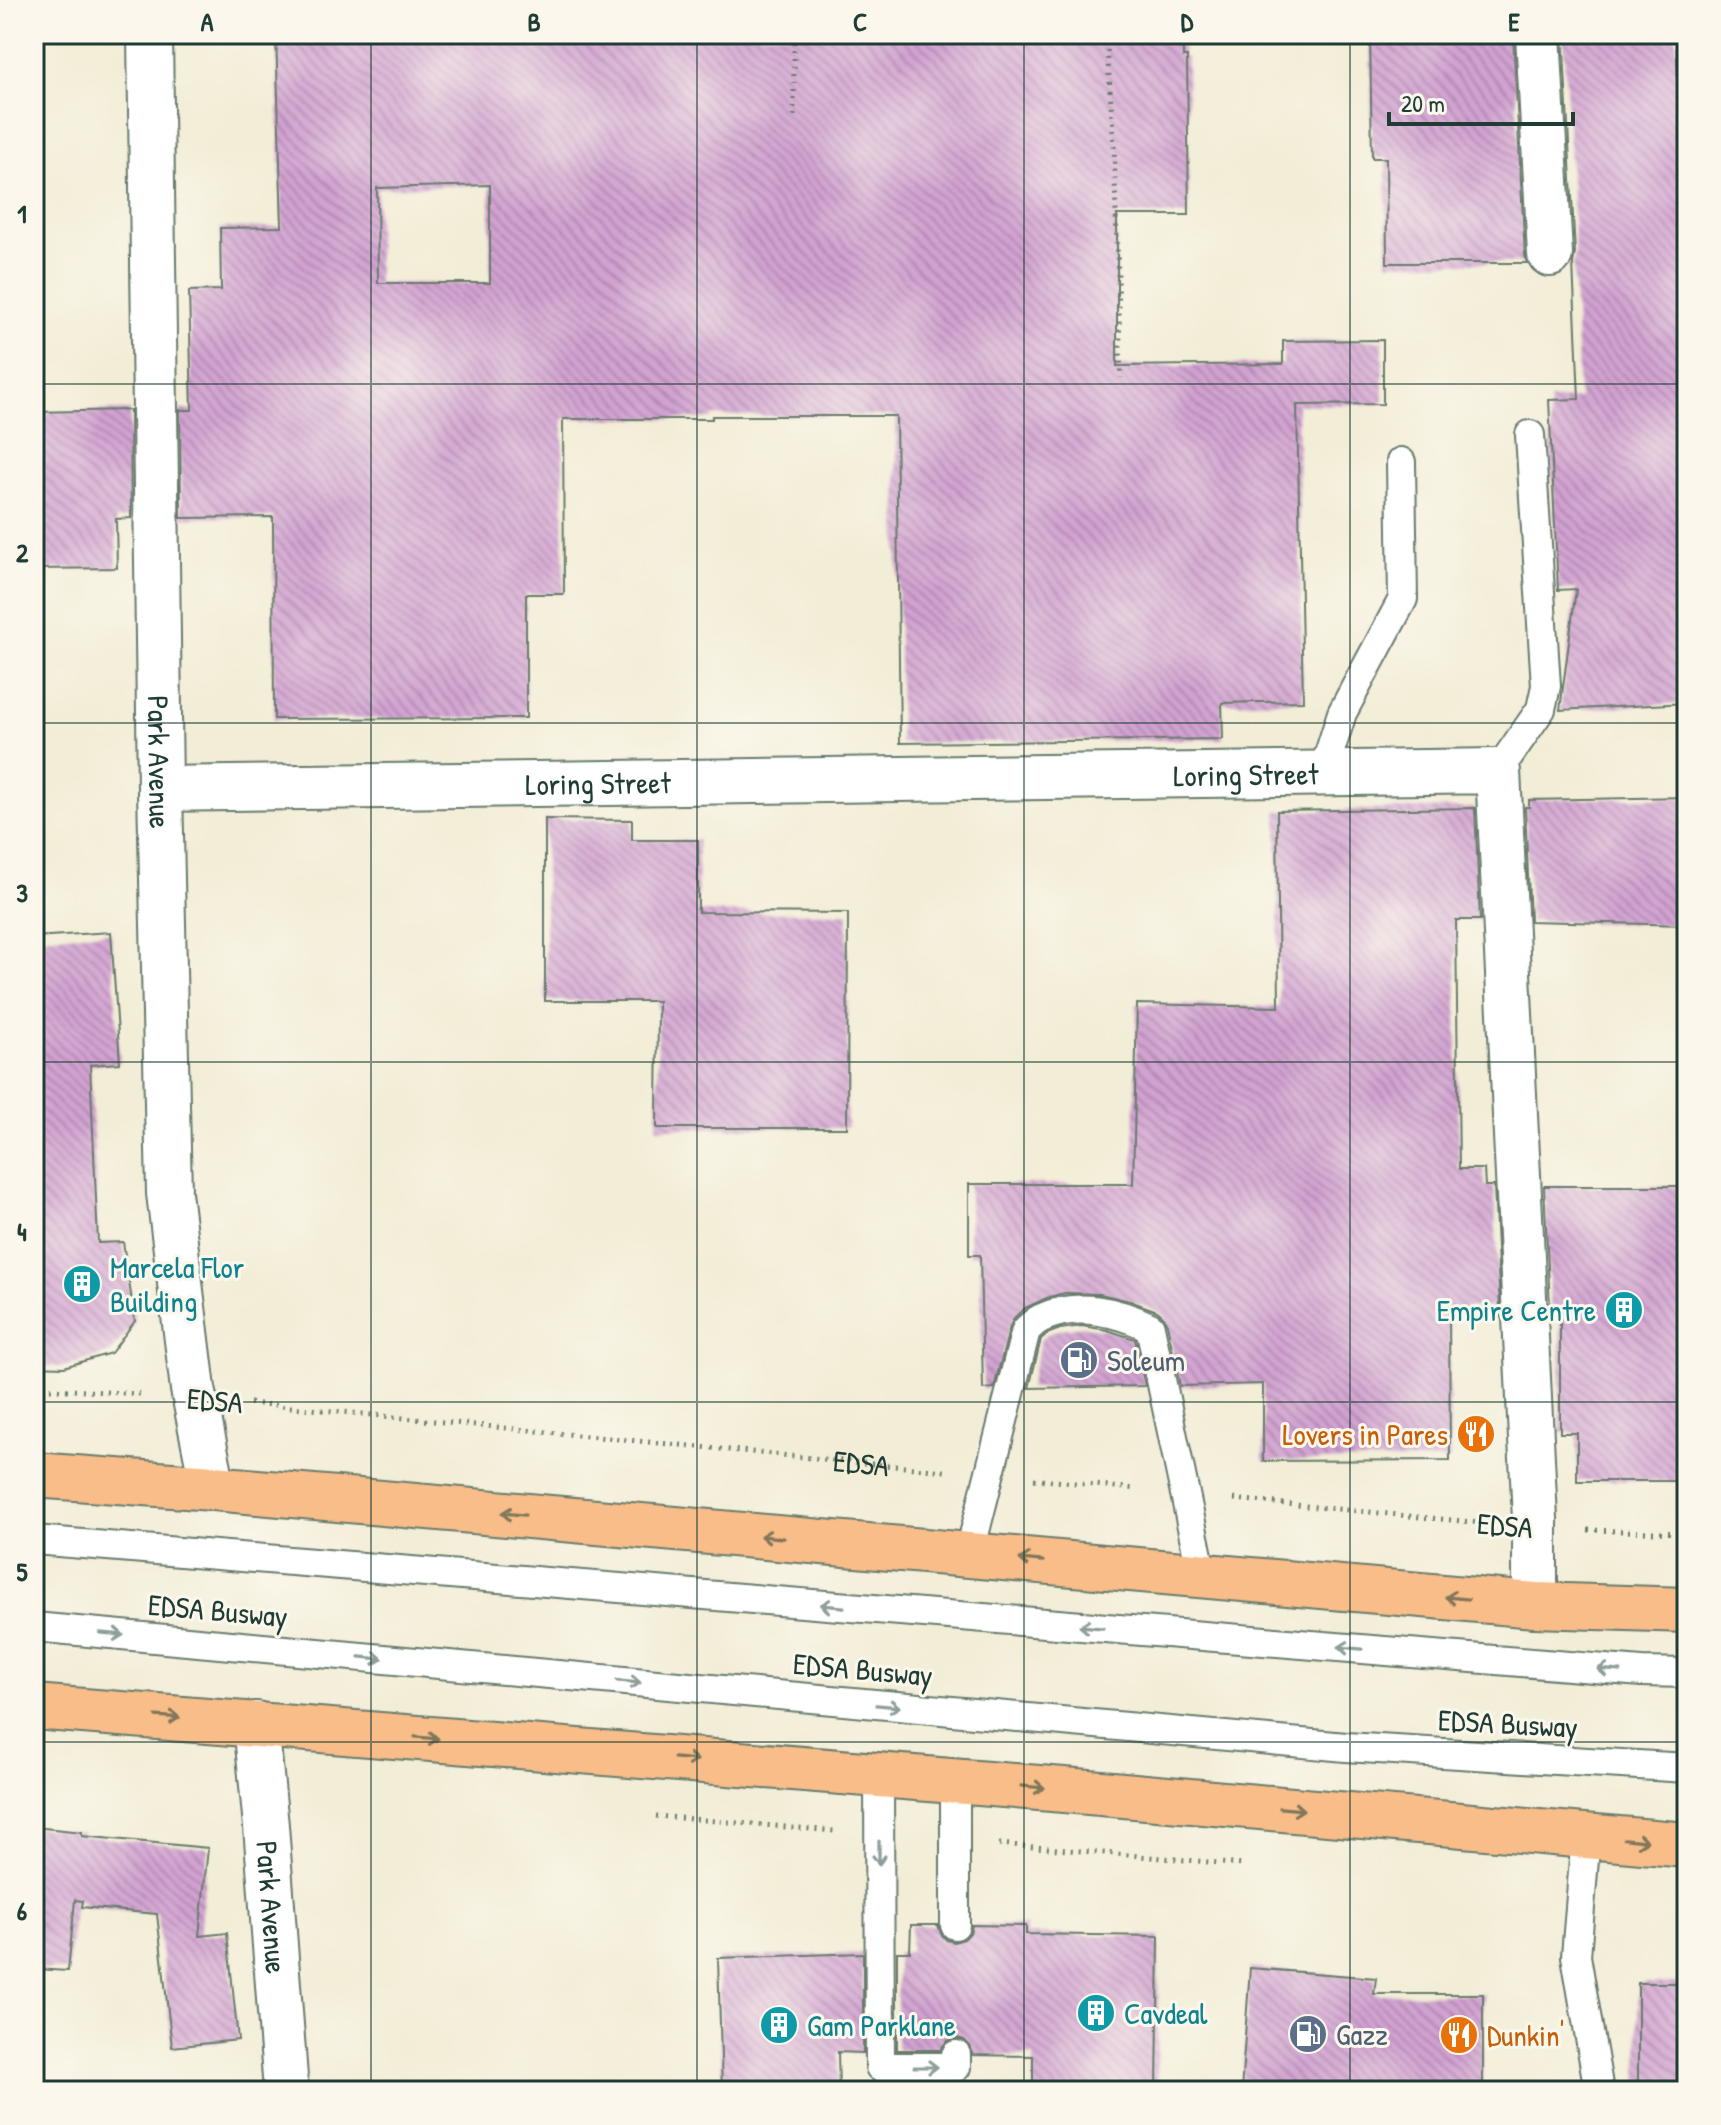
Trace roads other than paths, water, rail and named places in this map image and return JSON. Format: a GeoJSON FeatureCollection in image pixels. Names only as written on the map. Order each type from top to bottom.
{"type":"FeatureCollection","features":[{"type":"Feature","properties":{"kind":"highway"},"geometry":{"type":"LineString","coordinates":[[34,1475],[213,1488],[1535,1605],[1687,1610]]}},
{"type":"Feature","properties":{"kind":"highway"},"geometry":{"type":"LineString","coordinates":[[34,1707],[955,1781],[1687,1845]]}},
{"type":"Feature","properties":{"kind":"street","name":"Park Avenue"},"geometry":{"type":"LineString","coordinates":[[150,34],[169,1193],[195,1398],[213,1488]]}},
{"type":"Feature","properties":{"kind":"street"},"geometry":{"type":"LineString","coordinates":[[1538,34],[1550,254]]}},
{"type":"Feature","properties":{"kind":"street","name":"Loring Street"},"geometry":{"type":"LineString","coordinates":[[160,789],[1498,771]]}},
{"type":"Feature","properties":{"kind":"street"},"geometry":{"type":"LineString","coordinates":[[1498,771],[1535,1529],[1535,1605]]}},
{"type":"Feature","properties":{"kind":"street","name":"Park Avenue"},"geometry":{"type":"LineString","coordinates":[[256,1724],[286,2091]]}},
{"type":"Feature","properties":{"kind":"lane"},"geometry":{"type":"LineString","coordinates":[[1498,771],[1541,709],[1546,686],[1530,435]]}},
{"type":"Feature","properties":{"kind":"lane"},"geometry":{"type":"LineString","coordinates":[[1323,773],[1342,713],[1403,599],[1401,462]]}},
{"type":"Feature","properties":{"kind":"lane"},"geometry":{"type":"LineString","coordinates":[[969,1555],[1026,1330],[1041,1318],[1085,1310],[1108,1312],[1150,1327],[1202,1575]]}},
{"type":"Feature","properties":{"kind":"lane","name":"EDSA Busway"},"geometry":{"type":"LineString","coordinates":[[34,1540],[1626,1671],[1687,1673]]}},
{"type":"Feature","properties":{"kind":"lane","name":"EDSA Busway"},"geometry":{"type":"LineString","coordinates":[[34,1627],[1346,1747],[1687,1768]]}},
{"type":"Feature","properties":{"kind":"lane"},"geometry":{"type":"LineString","coordinates":[[879,1775],[880,2067],[956,2067],[956,2055]]}},
{"type":"Feature","properties":{"kind":"lane"},"geometry":{"type":"LineString","coordinates":[[955,1781],[955,1925]]}},
{"type":"Feature","properties":{"kind":"lane"},"geometry":{"type":"LineString","coordinates":[[1586,1835],[1576,1956],[1599,2091]]}},
{"type":"Feature","properties":{"kind":"place","name":"Marcela Flor Building"},"geometry":{"type":"Point","coordinates":[82,1284]}},
{"type":"Feature","properties":{"kind":"place","name":"Empire Centre"},"geometry":{"type":"Point","coordinates":[1624,1310]}},
{"type":"Feature","properties":{"kind":"place","name":"Soleum"},"geometry":{"type":"Point","coordinates":[1079,1360]}},
{"type":"Feature","properties":{"kind":"place","name":"Lovers in Pares"},"geometry":{"type":"Point","coordinates":[1476,1434]}},
{"type":"Feature","properties":{"kind":"place","name":"Cavdeal"},"geometry":{"type":"Point","coordinates":[1096,2013]}},
{"type":"Feature","properties":{"kind":"place","name":"Gam Parklane"},"geometry":{"type":"Point","coordinates":[779,2025]}},
{"type":"Feature","properties":{"kind":"place","name":"Gazz"},"geometry":{"type":"Point","coordinates":[1308,2034]}},
{"type":"Feature","properties":{"kind":"place","name":"Dunkin'"},"geometry":{"type":"Point","coordinates":[1459,2035]}}]}
